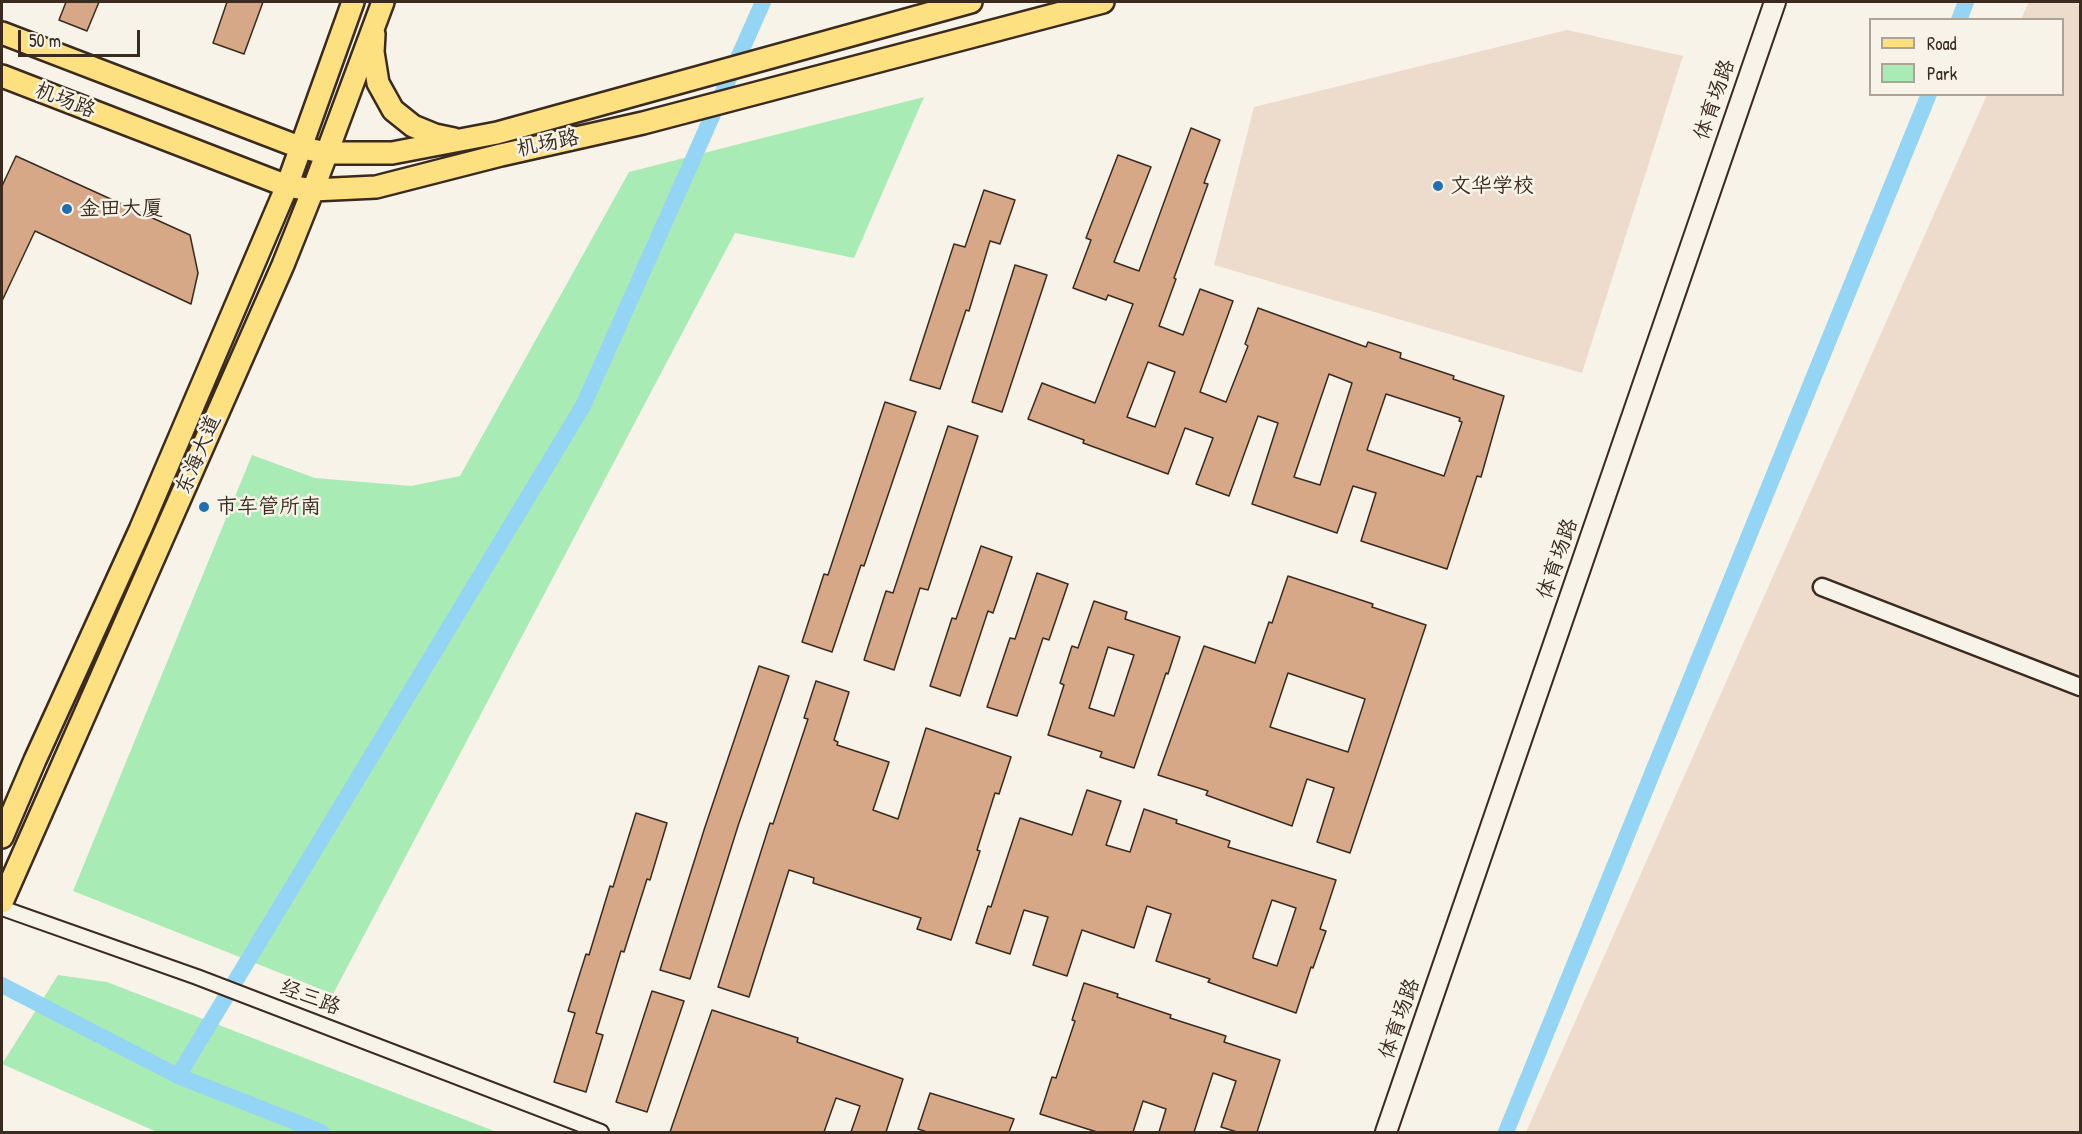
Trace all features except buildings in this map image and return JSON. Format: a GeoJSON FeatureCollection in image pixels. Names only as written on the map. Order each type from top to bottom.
{"type":"FeatureCollection","features":[{"type":"Feature","properties":{"kind":"main road","name":"东海大道"},"geometry":{"type":"LineString","coordinates":[[2,837],[58,708],[140,530],[286,186],[352,2]]}},
{"type":"Feature","properties":{"kind":"main road","name":"东海大道"},"geometry":{"type":"LineString","coordinates":[[2,903],[283,264],[383,2]]}},
{"type":"Feature","properties":{"kind":"main road","name":"机场路"},"geometry":{"type":"LineString","coordinates":[[2,33],[299,147],[326,153],[392,153],[497,133],[971,2]]}},
{"type":"Feature","properties":{"kind":"main road","name":"机场路"},"geometry":{"type":"LineString","coordinates":[[2,76],[286,186],[313,190],[376,187],[501,155],[643,123],[1102,2]]}},
{"type":"Feature","properties":{"kind":"main road","name":"体育场路"},"geometry":{"type":"LineString","coordinates":[[1386,1132],[1774,2]]}},
{"type":"Feature","properties":{"kind":"main road"},"geometry":{"type":"LineString","coordinates":[[374,24],[373,52],[378,82],[393,110],[413,126],[435,135],[461,140]]}},
{"type":"Feature","properties":{"kind":"street"},"geometry":{"type":"LineString","coordinates":[[1822,587],[2080,687]]}},
{"type":"Feature","properties":{"kind":"street","name":"经三路"},"geometry":{"type":"LineString","coordinates":[[2,908],[197,977],[601,1132]]}},
{"type":"Feature","properties":{"kind":"shaded area"},"geometry":{"type":"Polygon","coordinates":[[[2029,2],[2072,2],[2080,5],[2080,1132],[1526,1132],[1987,96],[2064,96],[2064,18],[2021,18],[2029,2]]]}},
{"type":"Feature","properties":{"kind":"shaded area","name":"文华学校"},"geometry":{"type":"Polygon","coordinates":[[[1567,30],[1683,56],[1582,373],[1214,265],[1254,107],[1567,30]]]}},
{"type":"Feature","properties":{"kind":"green space"},"geometry":{"type":"Polygon","coordinates":[[[924,97],[854,258],[735,233],[333,994],[73,891],[252,455],[315,478],[411,486],[460,476],[629,172],[924,97]]]}},
{"type":"Feature","properties":{"kind":"green space"},"geometry":{"type":"Polygon","coordinates":[[[58,975],[107,982],[497,1132],[157,1132],[2,1064],[58,975]]]}},
{"type":"Feature","properties":{"kind":"waterway"},"geometry":{"type":"LineString","coordinates":[[178,1076],[583,406],[763,2]]}},
{"type":"Feature","properties":{"kind":"waterway"},"geometry":{"type":"LineString","coordinates":[[1960,18],[1966,2]]}},
{"type":"Feature","properties":{"kind":"waterway"},"geometry":{"type":"LineString","coordinates":[[1506,1132],[1928,96]]}},
{"type":"Feature","properties":{"kind":"waterway"},"geometry":{"type":"LineString","coordinates":[[2,985],[178,1076],[321,1132]]}},
{"type":"Feature","properties":{"kind":"place","name":"文华学校"},"geometry":{"type":"Point","coordinates":[1438,186]}},
{"type":"Feature","properties":{"kind":"place","name":"金田大厦"},"geometry":{"type":"Point","coordinates":[67,209]}},
{"type":"Feature","properties":{"kind":"place","name":"市车管所南"},"geometry":{"type":"Point","coordinates":[204,507]}}]}
